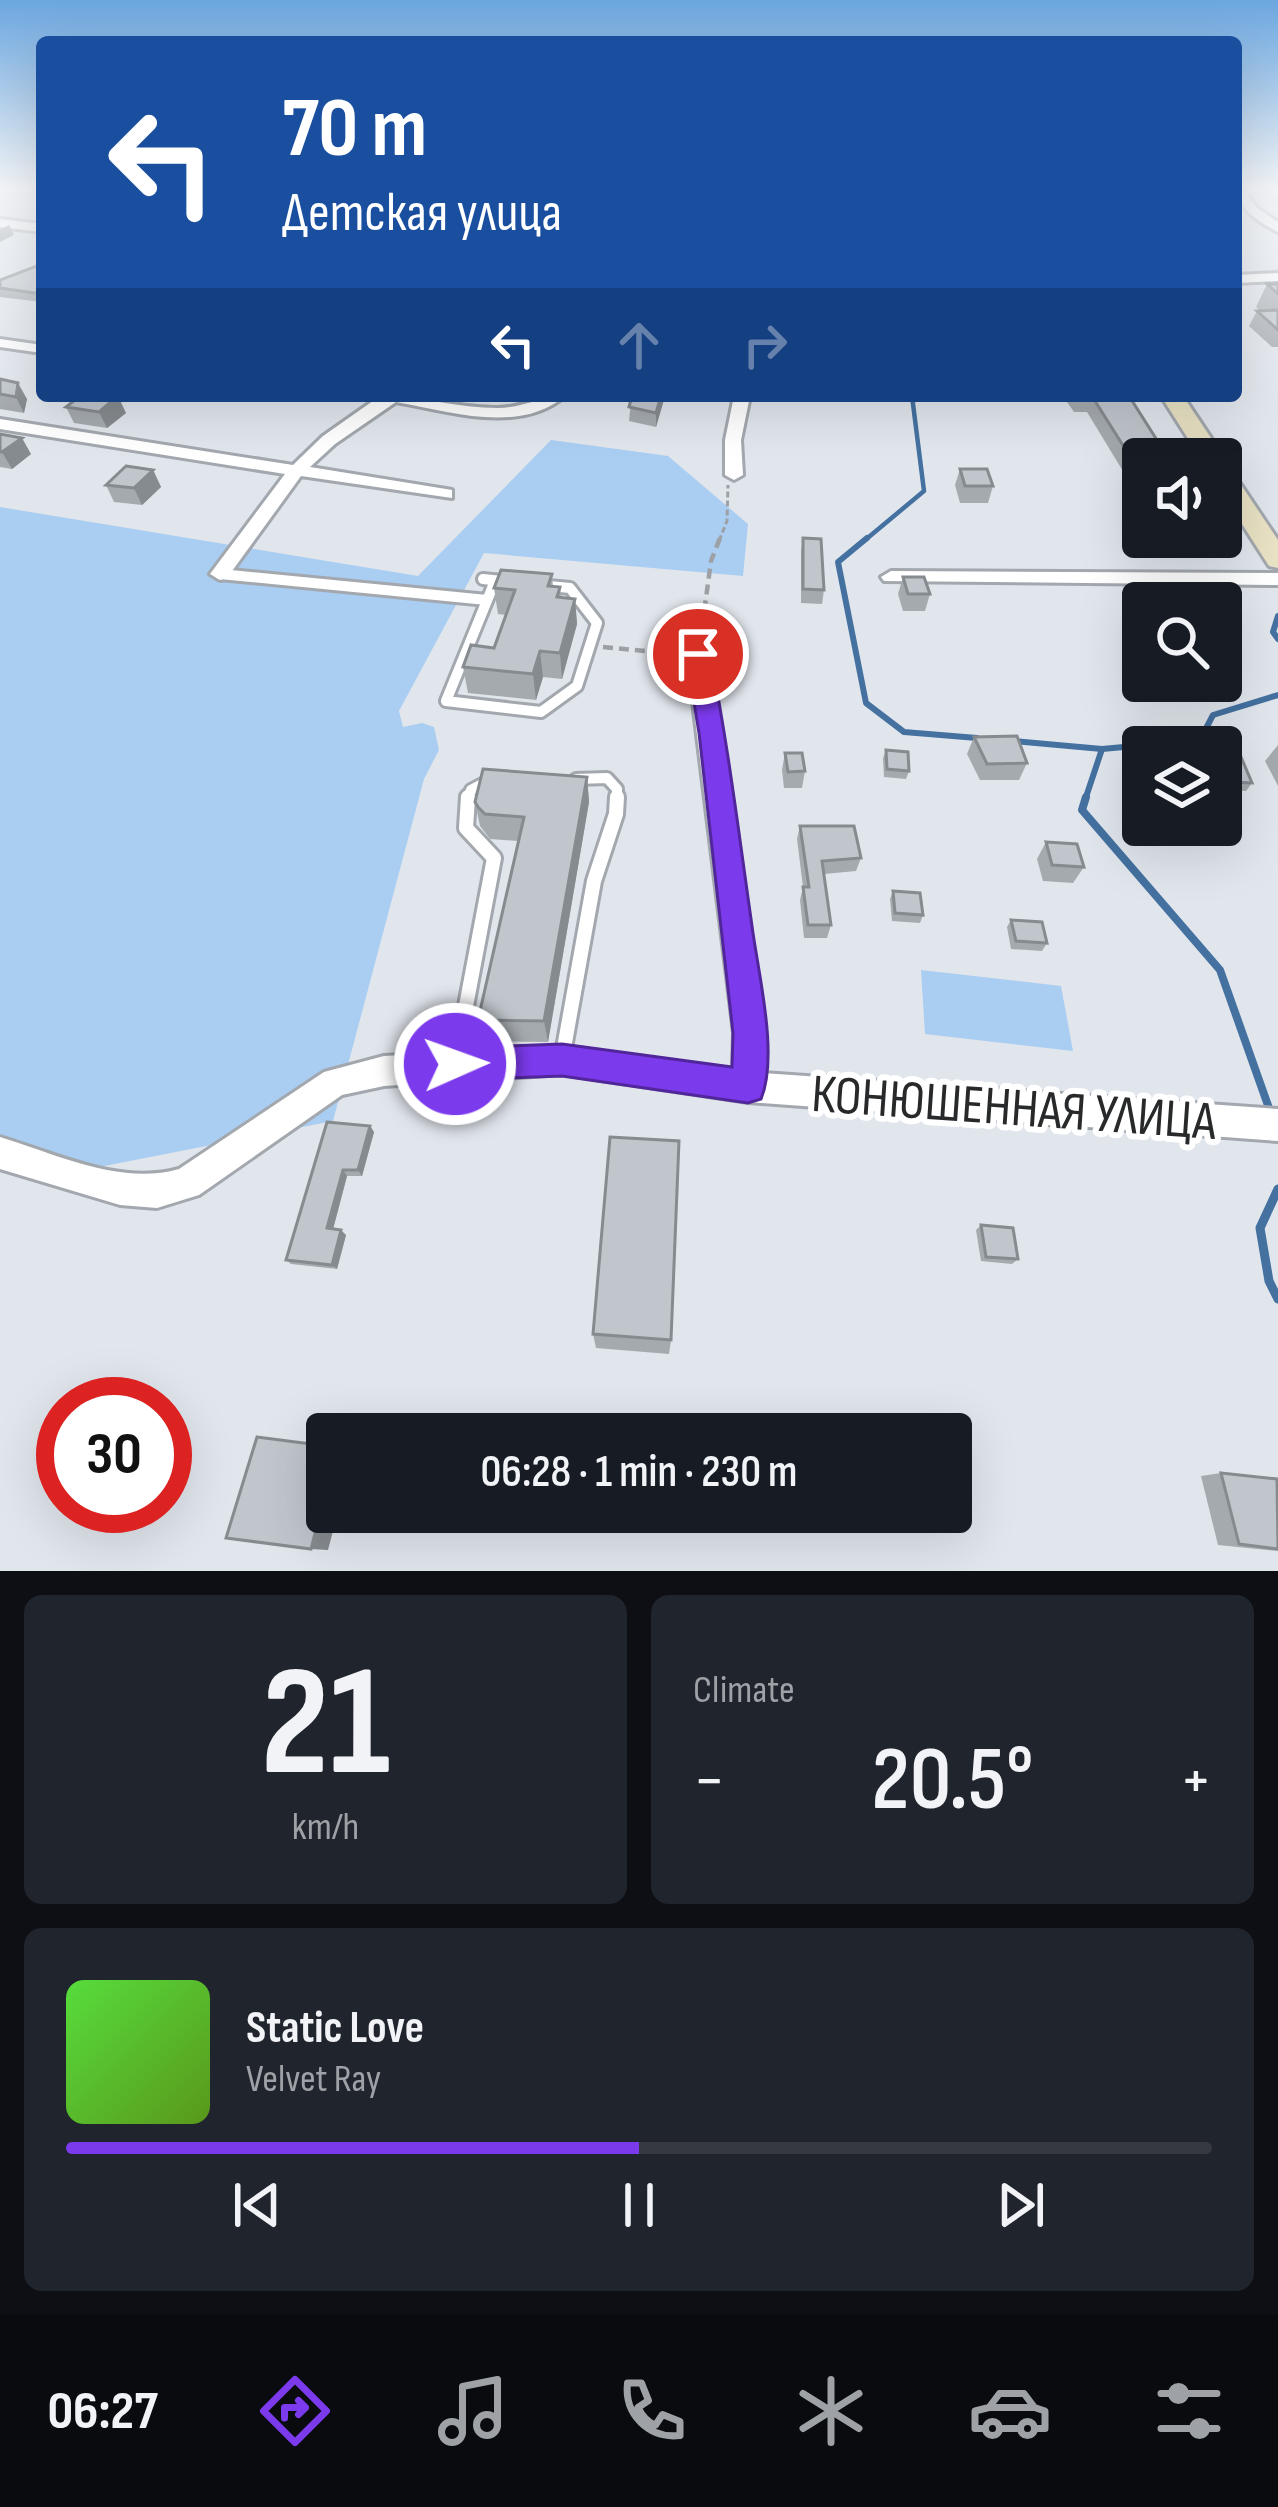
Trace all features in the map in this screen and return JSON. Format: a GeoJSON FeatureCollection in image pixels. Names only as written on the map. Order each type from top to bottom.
{"type":"FeatureCollection","features":[{"type":"Feature","properties":{"kind":"main road"},"geometry":{"type":"LineString","coordinates":[[1176,402],[1199,438]]}},
{"type":"Feature","properties":{"kind":"main road"},"geometry":{"type":"LineString","coordinates":[[1242,504],[1278,560]]}},
{"type":"Feature","properties":{"kind":"street"},"geometry":{"type":"LineString","coordinates":[[1242,279],[1278,277]]}},
{"type":"Feature","properties":{"kind":"street"},"geometry":{"type":"LineString","coordinates":[[0,343],[36,348]]}},
{"type":"Feature","properties":{"kind":"street"},"geometry":{"type":"LineString","coordinates":[[220,574],[297,470],[328,440],[382,402]]}},
{"type":"Feature","properties":{"kind":"street"},"geometry":{"type":"LineString","coordinates":[[435,402],[508,412],[549,402]]}},
{"type":"Feature","properties":{"kind":"street"},"geometry":{"type":"LineString","coordinates":[[734,475],[733,440],[741,402]]}},
{"type":"Feature","properties":{"kind":"street"},"geometry":{"type":"LineString","coordinates":[[0,424],[446,494]]}},
{"type":"Feature","properties":{"kind":"street"},"geometry":{"type":"LineString","coordinates":[[891,577],[1278,579]]}},
{"type":"Feature","properties":{"kind":"street"},"geometry":{"type":"LineString","coordinates":[[698,655],[749,1033],[748,1087]]}},
{"type":"Feature","properties":{"kind":"street","name":"КОНЮШЕННАЯ УЛИЦА"},"geometry":{"type":"LineString","coordinates":[[0,1153],[120,1189],[157,1192],[187,1183],[335,1082],[384,1071],[455,1064],[562,1060],[748,1087],[1278,1125]]}},
{"type":"Feature","properties":{"kind":"lane"},"geometry":{"type":"LineString","coordinates":[[220,574],[487,600]]}},
{"type":"Feature","properties":{"kind":"lane"},"geometry":{"type":"LineString","coordinates":[[489,580],[570,588],[597,623],[578,686],[541,712],[446,701],[487,600],[489,580]]}},
{"type":"Feature","properties":{"kind":"lane"},"geometry":{"type":"LineString","coordinates":[[562,1060],[594,881],[608,849],[617,789],[607,778],[566,779]]}},
{"type":"Feature","properties":{"kind":"lane"},"geometry":{"type":"LineString","coordinates":[[455,1064],[494,858],[466,834],[461,822],[471,790],[484,780],[505,780]]}},
{"type":"Feature","properties":{"kind":"path"},"geometry":{"type":"LineString","coordinates":[[589,646],[698,655],[710,561],[724,530],[725,489],[734,475]]}},
{"type":"Feature","properties":{"kind":"shaded area"},"geometry":{"type":"Polygon","coordinates":[[[551,440],[668,456],[748,524],[743,576],[484,553],[399,711],[403,727],[422,723],[434,727],[439,750],[424,779],[333,1121],[89,1169],[0,1149],[0,507],[418,576],[551,440]]]}},
{"type":"Feature","properties":{"kind":"shaded area"},"geometry":{"type":"Polygon","coordinates":[[[921,970],[1061,986],[1073,1051],[925,1034],[921,970]]]}},
{"type":"Feature","properties":{"kind":"building"},"geometry":{"type":"Polygon","coordinates":[[[36,266],[36,293],[0,288],[0,280],[36,266]]]}},
{"type":"Feature","properties":{"kind":"building"},"geometry":{"type":"Polygon","coordinates":[[[1278,310],[1278,330],[1257,311],[1278,310]]]}},
{"type":"Feature","properties":{"kind":"building"},"geometry":{"type":"Polygon","coordinates":[[[0,379],[18,383],[16,397],[0,394],[0,379]]]}},
{"type":"Feature","properties":{"kind":"building"},"geometry":{"type":"Polygon","coordinates":[[[72,402],[111,402],[99,412],[66,407],[72,402]]]}},
{"type":"Feature","properties":{"kind":"building"},"geometry":{"type":"Polygon","coordinates":[[[630,402],[659,402],[656,413],[629,407],[630,402]]]}},
{"type":"Feature","properties":{"kind":"building"},"geometry":{"type":"Polygon","coordinates":[[[1096,402],[1133,402],[1156,438],[1122,438],[1122,444],[1096,402]]]}},
{"type":"Feature","properties":{"kind":"building"},"geometry":{"type":"Polygon","coordinates":[[[0,434],[22,438],[0,452],[0,434]]]}},
{"type":"Feature","properties":{"kind":"building"},"geometry":{"type":"Polygon","coordinates":[[[126,466],[153,470],[134,488],[106,485],[126,466]]]}},
{"type":"Feature","properties":{"kind":"building"},"geometry":{"type":"Polygon","coordinates":[[[960,469],[987,469],[993,486],[965,486],[960,469]]]}},
{"type":"Feature","properties":{"kind":"building"},"geometry":{"type":"Polygon","coordinates":[[[803,538],[821,539],[824,590],[803,589],[803,538]]]}},
{"type":"Feature","properties":{"kind":"building"},"geometry":{"type":"Polygon","coordinates":[[[501,570],[552,574],[548,586],[560,587],[557,597],[575,599],[560,653],[540,651],[533,674],[463,667],[471,645],[494,648],[515,590],[494,588],[501,570]]]}},
{"type":"Feature","properties":{"kind":"building"},"geometry":{"type":"Polygon","coordinates":[[[903,577],[924,577],[930,594],[908,594],[903,577]]]}},
{"type":"Feature","properties":{"kind":"building"},"geometry":{"type":"Polygon","coordinates":[[[1017,736],[1027,763],[987,764],[974,737],[1017,736]]]}},
{"type":"Feature","properties":{"kind":"building"},"geometry":{"type":"Polygon","coordinates":[[[886,750],[908,752],[909,771],[887,769],[886,750]]]}},
{"type":"Feature","properties":{"kind":"building"},"geometry":{"type":"Polygon","coordinates":[[[785,753],[802,753],[805,771],[788,772],[785,753]]]}},
{"type":"Feature","properties":{"kind":"building"},"geometry":{"type":"Polygon","coordinates":[[[1242,759],[1252,783],[1242,782],[1242,759]]]}},
{"type":"Feature","properties":{"kind":"building"},"geometry":{"type":"Polygon","coordinates":[[[483,769],[587,777],[544,1021],[478,1020],[524,817],[485,814],[478,807],[475,802],[483,769]]]}},
{"type":"Feature","properties":{"kind":"building"},"geometry":{"type":"Polygon","coordinates":[[[800,826],[854,826],[861,858],[822,861],[831,925],[808,925],[803,887],[809,887],[800,826]]]}},
{"type":"Feature","properties":{"kind":"building"},"geometry":{"type":"Polygon","coordinates":[[[1046,842],[1077,844],[1084,867],[1052,865],[1046,842]]]}},
{"type":"Feature","properties":{"kind":"building"},"geometry":{"type":"Polygon","coordinates":[[[893,891],[920,893],[923,915],[895,913],[893,891]]]}},
{"type":"Feature","properties":{"kind":"building"},"geometry":{"type":"Polygon","coordinates":[[[1011,920],[1042,922],[1047,943],[1016,941],[1011,920]]]}},
{"type":"Feature","properties":{"kind":"building"},"geometry":{"type":"Polygon","coordinates":[[[327,1122],[370,1126],[358,1170],[343,1170],[327,1228],[341,1230],[332,1265],[286,1260],[327,1122]]]}},
{"type":"Feature","properties":{"kind":"building"},"geometry":{"type":"Polygon","coordinates":[[[610,1137],[679,1141],[671,1340],[593,1334],[610,1137]]]}},
{"type":"Feature","properties":{"kind":"building"},"geometry":{"type":"Polygon","coordinates":[[[981,1225],[1013,1228],[1018,1259],[986,1257],[981,1225]]]}},
{"type":"Feature","properties":{"kind":"building"},"geometry":{"type":"Polygon","coordinates":[[[257,1437],[306,1443],[306,1533],[315,1533],[311,1549],[226,1538],[257,1437]]]}},
{"type":"Feature","properties":{"kind":"building"},"geometry":{"type":"Polygon","coordinates":[[[1221,1473],[1277,1479],[1278,1549],[1239,1544],[1221,1473]]]}},
{"type":"Feature","properties":{"kind":"waterway"},"geometry":{"type":"LineString","coordinates":[[864,541],[924,491],[913,402]]}},
{"type":"Feature","properties":{"kind":"waterway"},"geometry":{"type":"LineString","coordinates":[[867,538],[838,562],[866,703],[904,732],[977,738]]}},
{"type":"Feature","properties":{"kind":"waterway"},"geometry":{"type":"LineString","coordinates":[[1278,616],[1273,632],[1278,639]]}},
{"type":"Feature","properties":{"kind":"waterway"},"geometry":{"type":"LineString","coordinates":[[1102,749],[1200,740],[1213,715],[1278,695]]}},
{"type":"Feature","properties":{"kind":"waterway"},"geometry":{"type":"LineString","coordinates":[[1014,741],[1102,749]]}},
{"type":"Feature","properties":{"kind":"waterway"},"geometry":{"type":"LineString","coordinates":[[1086,797],[1102,749]]}},
{"type":"Feature","properties":{"kind":"waterway"},"geometry":{"type":"LineString","coordinates":[[1086,797],[1082,810],[1220,970],[1270,1111]]}},
{"type":"Feature","properties":{"kind":"waterway"},"geometry":{"type":"LineString","coordinates":[[1278,1189],[1260,1228],[1269,1281],[1278,1299]]}},
{"type":"Feature","properties":{"kind":"route"},"geometry":{"type":"LineString","coordinates":[[455,1064],[562,1060],[748,1087],[749,1033],[698,654]]}}]}
